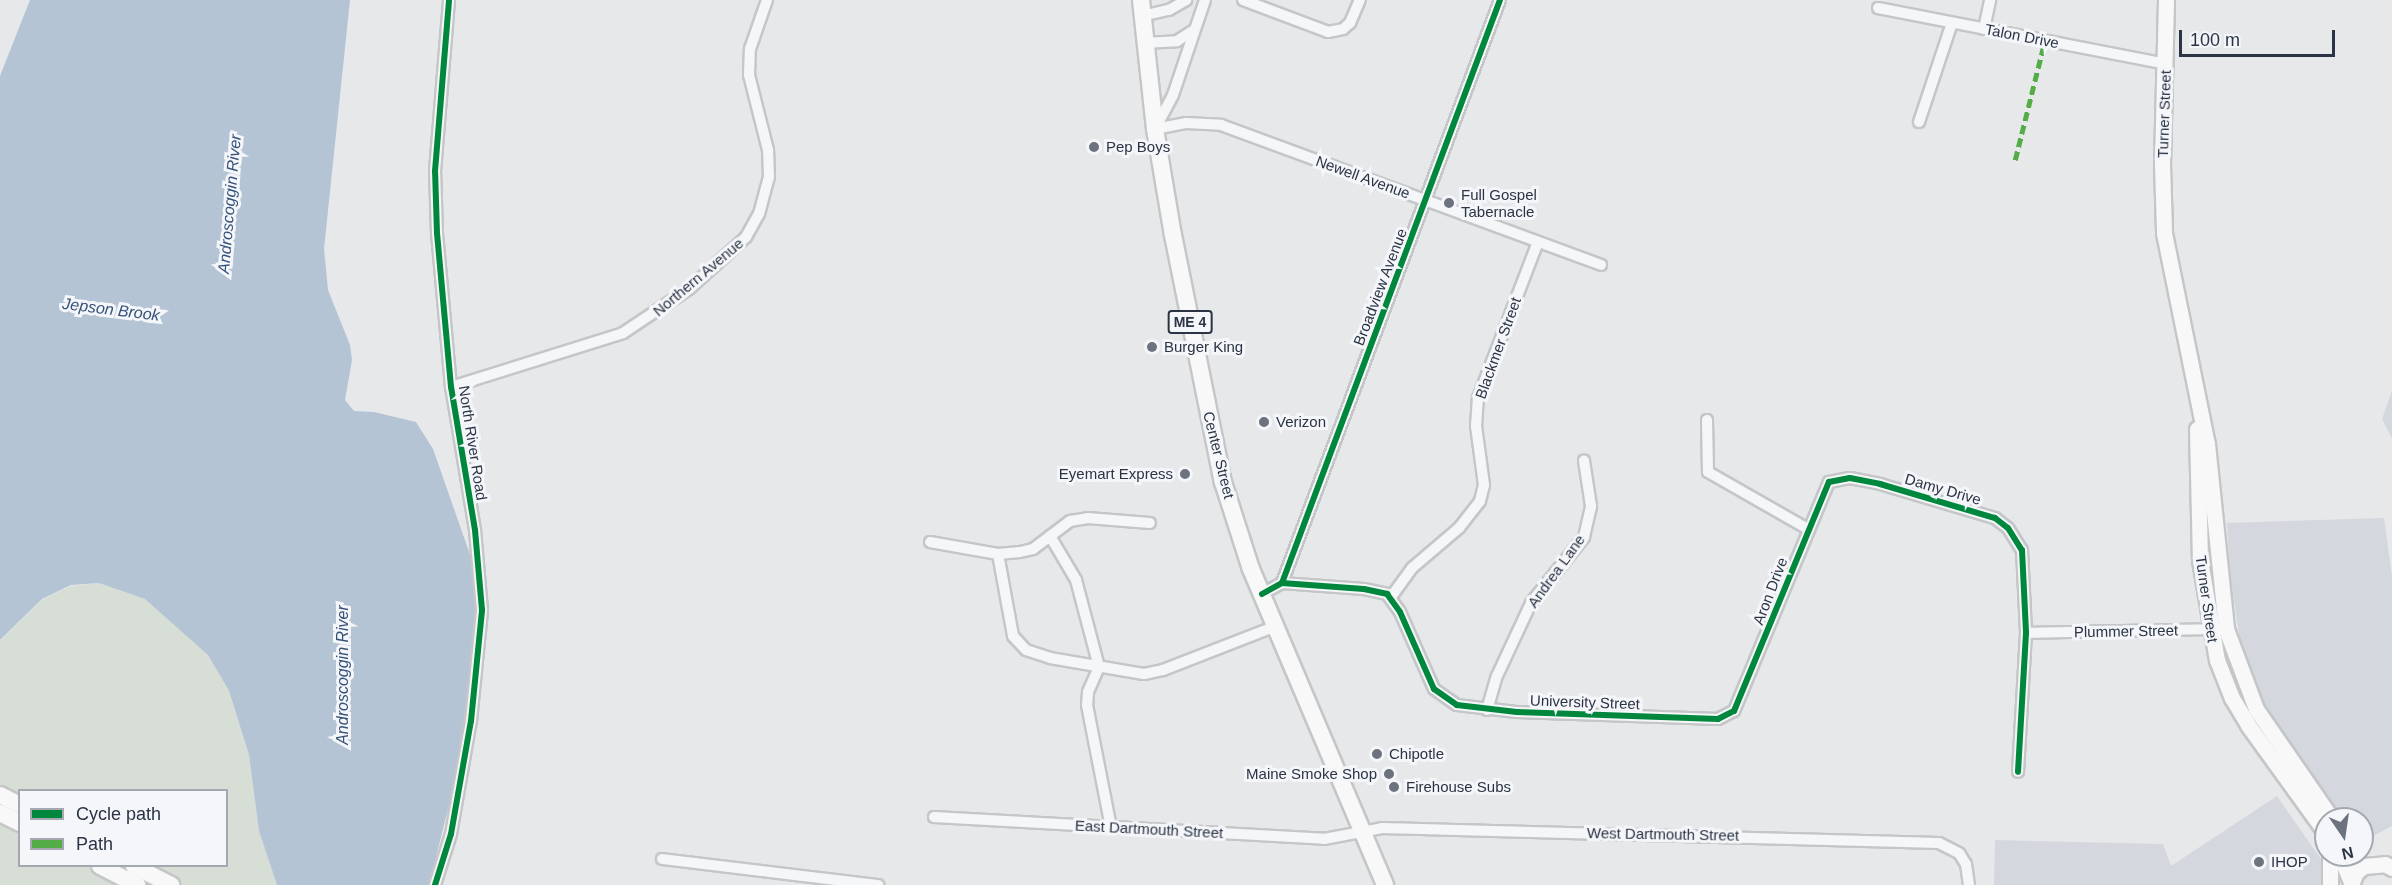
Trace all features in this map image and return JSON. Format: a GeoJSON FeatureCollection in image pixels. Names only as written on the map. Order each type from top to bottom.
{"type":"FeatureCollection","features":[{"type":"Feature","properties":{"kind":"main road","name":"Turner Street"},"geometry":{"type":"LineString","coordinates":[[2166,0],[2164,233],[2207,444],[2226,629],[2256,709],[2324,807]]}},
{"type":"Feature","properties":{"kind":"main road","name":"Center Street"},"geometry":{"type":"LineString","coordinates":[[1142,8],[1155,129],[1210,427],[1224,482],[1262,594],[1385,885]]}},
{"type":"Feature","properties":{"kind":"main road","name":"Turner Street"},"geometry":{"type":"LineString","coordinates":[[2198,405],[2198,521],[2209,630],[2232,698],[2314,816]]}},
{"type":"Feature","properties":{"kind":"main road"},"geometry":{"type":"LineString","coordinates":[[2261,743],[2263,759],[2314,830]]}},
{"type":"Feature","properties":{"kind":"main road"},"geometry":{"type":"LineString","coordinates":[[0,795],[18,804]]}},
{"type":"Feature","properties":{"kind":"main road"},"geometry":{"type":"LineString","coordinates":[[0,813],[18,822]]}},
{"type":"Feature","properties":{"kind":"main road"},"geometry":{"type":"LineString","coordinates":[[2351,883],[2364,866],[2386,864]]}},
{"type":"Feature","properties":{"kind":"main road"},"geometry":{"type":"LineString","coordinates":[[102,867],[137,885]]}},
{"type":"Feature","properties":{"kind":"main road"},"geometry":{"type":"LineString","coordinates":[[136,867],[171,885]]}},
{"type":"Feature","properties":{"kind":"main road"},"geometry":{"type":"LineString","coordinates":[[2330,867],[2330,885]]}},
{"type":"Feature","properties":{"kind":"main road"},"geometry":{"type":"LineString","coordinates":[[2345,867],[2351,883]]}},
{"type":"Feature","properties":{"kind":"street","name":"North River Road"},"geometry":{"type":"LineString","coordinates":[[435,885],[451,834],[471,721],[482,610],[475,530],[451,387],[435,171],[449,0]]}},
{"type":"Feature","properties":{"kind":"street","name":"Northern Avenue"},"geometry":{"type":"LineString","coordinates":[[451,387],[609,339],[635,327],[689,289],[746,237],[759,214],[769,177],[768,150],[748,75],[750,50],[767,0]]}},
{"type":"Feature","properties":{"kind":"street"},"geometry":{"type":"LineString","coordinates":[[1142,8],[1169,10],[1186,0]]}},
{"type":"Feature","properties":{"kind":"street"},"geometry":{"type":"LineString","coordinates":[[1155,129],[1173,95],[1204,0]]}},
{"type":"Feature","properties":{"kind":"street"},"geometry":{"type":"LineString","coordinates":[[1243,0],[1328,32],[1343,29],[1350,23],[1360,0]]}},
{"type":"Feature","properties":{"kind":"street","name":"Broadview Avenue"},"geometry":{"type":"LineString","coordinates":[[1282,583],[1500,0]]}},
{"type":"Feature","properties":{"kind":"street"},"geometry":{"type":"LineString","coordinates":[[1984,28],[1990,0]]}},
{"type":"Feature","properties":{"kind":"street","name":"Talon Drive"},"geometry":{"type":"LineString","coordinates":[[1878,8],[1893,5],[1952,23],[2165,64]]}},
{"type":"Feature","properties":{"kind":"street"},"geometry":{"type":"LineString","coordinates":[[1919,122],[1952,23]]}},
{"type":"Feature","properties":{"kind":"street"},"geometry":{"type":"LineString","coordinates":[[1144,43],[1177,41],[1196,27]]}},
{"type":"Feature","properties":{"kind":"street","name":"Newell Avenue"},"geometry":{"type":"LineString","coordinates":[[1155,129],[1186,123],[1221,125],[1601,265]]}},
{"type":"Feature","properties":{"kind":"street","name":"Blackmer Street"},"geometry":{"type":"LineString","coordinates":[[1391,597],[1412,568],[1459,528],[1480,501],[1484,485],[1476,426],[1478,398],[1538,242]]}},
{"type":"Feature","properties":{"kind":"street"},"geometry":{"type":"LineString","coordinates":[[1707,420],[1708,472],[1808,529]]}},
{"type":"Feature","properties":{"kind":"street","name":"Andrea Lane"},"geometry":{"type":"LineString","coordinates":[[1487,710],[1497,676],[1531,603],[1584,537],[1591,506],[1584,461]]}},
{"type":"Feature","properties":{"kind":"street","name":"Aron Drive"},"geometry":{"type":"LineString","coordinates":[[1731,714],[1820,497],[1835,479]]}},
{"type":"Feature","properties":{"kind":"street","name":"Damy Drive"},"geometry":{"type":"LineString","coordinates":[[1835,479],[1860,480],[1980,511],[2008,528],[2022,550],[2025,567],[2026,633],[2018,772]]}},
{"type":"Feature","properties":{"kind":"street"},"geometry":{"type":"LineString","coordinates":[[930,542],[998,554],[1033,549],[1070,521],[1088,518],[1150,523]]}},
{"type":"Feature","properties":{"kind":"street"},"geometry":{"type":"LineString","coordinates":[[1050,536],[1076,580],[1099,667],[1088,692],[1087,705],[1111,827]]}},
{"type":"Feature","properties":{"kind":"street"},"geometry":{"type":"LineString","coordinates":[[998,554],[1013,636],[1026,650],[1099,667],[1144,674],[1163,670],[1276,626]]}},
{"type":"Feature","properties":{"kind":"street"},"geometry":{"type":"LineString","coordinates":[[1262,594],[1282,583],[1364,588],[1391,597]]}},
{"type":"Feature","properties":{"kind":"street","name":"University Street"},"geometry":{"type":"LineString","coordinates":[[1391,597],[1426,674],[1440,696],[1457,705],[1487,710],[1711,719],[1731,714]]}},
{"type":"Feature","properties":{"kind":"street","name":"Plummer Street"},"geometry":{"type":"LineString","coordinates":[[2026,633],[2226,629]]}},
{"type":"Feature","properties":{"kind":"street","name":"East Dartmouth Street"},"geometry":{"type":"LineString","coordinates":[[934,817],[1324,839],[1364,833]]}},
{"type":"Feature","properties":{"kind":"street","name":"West Dartmouth Street"},"geometry":{"type":"LineString","coordinates":[[1364,833],[1382,828],[1939,843],[1959,853],[1966,864],[1969,885]]}},
{"type":"Feature","properties":{"kind":"street"},"geometry":{"type":"LineString","coordinates":[[662,859],[878,885]]}},
{"type":"Feature","properties":{"kind":"shaded area"},"geometry":{"type":"Polygon","coordinates":[[[2392,391],[2392,438],[2382,419],[2392,391]]]}},
{"type":"Feature","properties":{"kind":"shaded area"},"geometry":{"type":"Polygon","coordinates":[[[2384,518],[2392,577],[2392,826],[2374,836],[2374,807],[2332,807],[2297,763],[2244,668],[2230,574],[2227,523],[2384,518]]]}},
{"type":"Feature","properties":{"kind":"shaded area"},"geometry":{"type":"Polygon","coordinates":[[[99,583],[145,599],[169,617],[208,655],[229,692],[249,755],[259,831],[277,885],[0,885],[0,641],[42,600],[71,586],[99,583]]]}},
{"type":"Feature","properties":{"kind":"shaded area"},"geometry":{"type":"Polygon","coordinates":[[[2277,796],[2314,849],[2314,867],[2326,867],[2339,885],[1994,885],[1995,840],[2163,844],[2171,866],[2277,796]]]}},
{"type":"Feature","properties":{"kind":"water"},"geometry":{"type":"Polygon","coordinates":[[[30,0],[350,0],[324,249],[328,290],[350,345],[352,360],[345,400],[354,411],[374,412],[416,422],[433,449],[481,586],[471,717],[429,885],[277,885],[259,831],[249,755],[229,691],[208,655],[145,599],[99,583],[71,585],[42,599],[0,640],[0,76],[30,0]]]}},
{"type":"Feature","properties":{"kind":"marked path"},"geometry":{"type":"LineString","coordinates":[[2015,160],[2045,40]]}},
{"type":"Feature","properties":{"kind":"cycle path"},"geometry":{"type":"LineString","coordinates":[[435,885],[451,834],[471,721],[482,610],[475,530],[451,387],[437,233],[435,171],[449,0]]}},
{"type":"Feature","properties":{"kind":"cycle path"},"geometry":{"type":"LineString","coordinates":[[1282,583],[1500,0]]}},
{"type":"Feature","properties":{"kind":"cycle path"},"geometry":{"type":"LineString","coordinates":[[1262,594],[1282,583],[1364,589],[1387,594],[1400,612],[1434,689],[1457,705],[1517,712],[1718,719],[1734,711],[1829,482],[1850,478],[1880,484],[1995,518],[2008,528],[2022,550],[2026,633],[2018,772]]}},
{"type":"Feature","properties":{"kind":"place","name":"Pep Boys"},"geometry":{"type":"Point","coordinates":[1094,147]}},
{"type":"Feature","properties":{"kind":"place","name":"Full Gospel Tabernacle"},"geometry":{"type":"Point","coordinates":[1449,203]}},
{"type":"Feature","properties":{"kind":"place","name":"Burger King"},"geometry":{"type":"Point","coordinates":[1152,347]}},
{"type":"Feature","properties":{"kind":"place","name":"Verizon"},"geometry":{"type":"Point","coordinates":[1264,422]}},
{"type":"Feature","properties":{"kind":"place","name":"Eyemart Express"},"geometry":{"type":"Point","coordinates":[1185,474]}},
{"type":"Feature","properties":{"kind":"place","name":"Chipotle"},"geometry":{"type":"Point","coordinates":[1377,754]}},
{"type":"Feature","properties":{"kind":"place","name":"Maine Smoke Shop"},"geometry":{"type":"Point","coordinates":[1389,774]}},
{"type":"Feature","properties":{"kind":"place","name":"Firehouse Subs"},"geometry":{"type":"Point","coordinates":[1394,787]}},
{"type":"Feature","properties":{"kind":"place","name":"IHOP"},"geometry":{"type":"Point","coordinates":[2259,862]}},
{"type":"Feature","properties":{"kind":"water label","name":"Androscoggin River"},"geometry":{"type":"Point","coordinates":[230,204]}},
{"type":"Feature","properties":{"kind":"water label","name":"Jepson Brook"},"geometry":{"type":"Point","coordinates":[111,310]}},
{"type":"Feature","properties":{"kind":"water label","name":"Androscoggin River"},"geometry":{"type":"Point","coordinates":[343,675]}}]}
